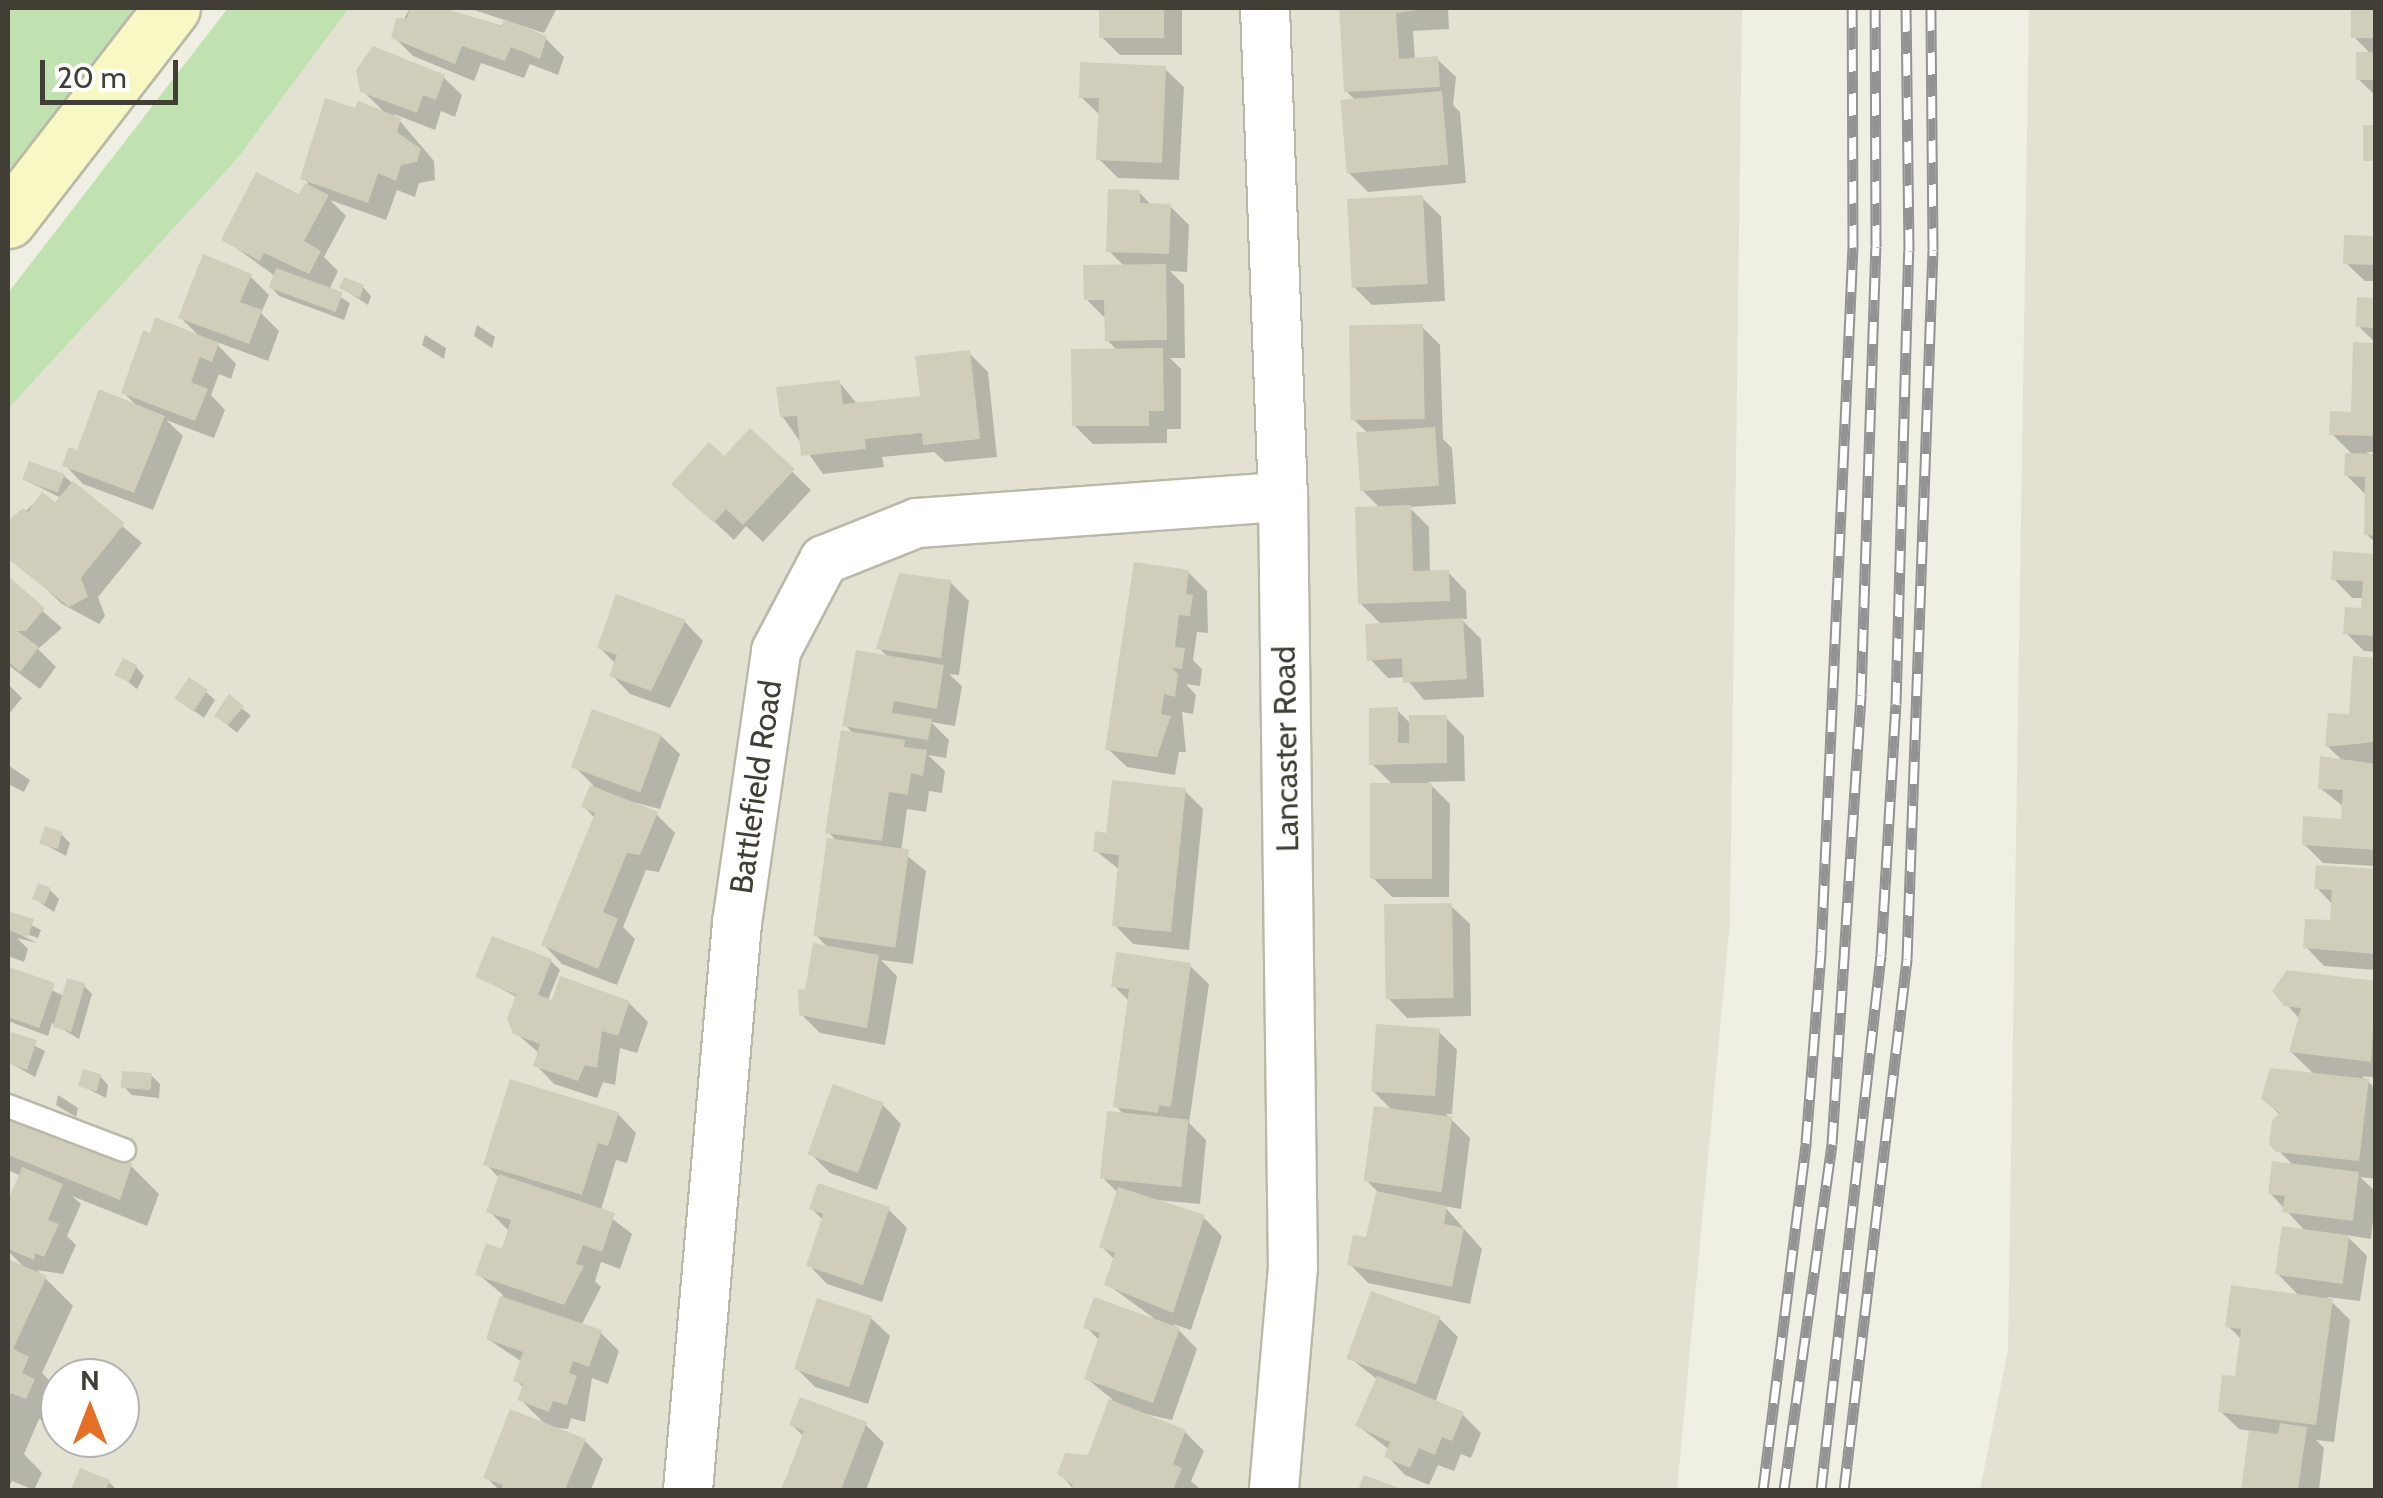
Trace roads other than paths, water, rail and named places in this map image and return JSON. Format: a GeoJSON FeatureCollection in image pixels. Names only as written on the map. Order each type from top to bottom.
{"type":"FeatureCollection","features":[{"type":"Feature","properties":{"kind":"main road"},"geometry":{"type":"LineString","coordinates":[[8,220],[172,8]]}},
{"type":"Feature","properties":{"kind":"street","name":"Lancaster Road"},"geometry":{"type":"LineString","coordinates":[[1265,8],[1283,497],[1293,1267],[1274,1490]]}},
{"type":"Feature","properties":{"kind":"street","name":"Battlefield Road"},"geometry":{"type":"LineString","coordinates":[[688,1490],[737,923],[773,670],[776,650],[824,560],[917,523],[1283,497]]}},
{"type":"Feature","properties":{"kind":"lane"},"geometry":{"type":"LineString","coordinates":[[8,1106],[124,1150]]}},
{"type":"Feature","properties":{"kind":"railway"},"geometry":{"type":"LineString","coordinates":[[1763,1490],[1806,1143],[1821,951],[1853,247],[1852,8]]}},
{"type":"Feature","properties":{"kind":"railway"},"geometry":{"type":"LineString","coordinates":[[1784,1490],[1832,1144],[1861,695],[1876,247],[1875,8]]}},
{"type":"Feature","properties":{"kind":"railway"},"geometry":{"type":"LineString","coordinates":[[1821,1490],[1881,955],[1896,704],[1909,251],[1906,8]]}},
{"type":"Feature","properties":{"kind":"railway"},"geometry":{"type":"LineString","coordinates":[[1844,1490],[1907,959],[1933,250],[1931,8]]}}]}
